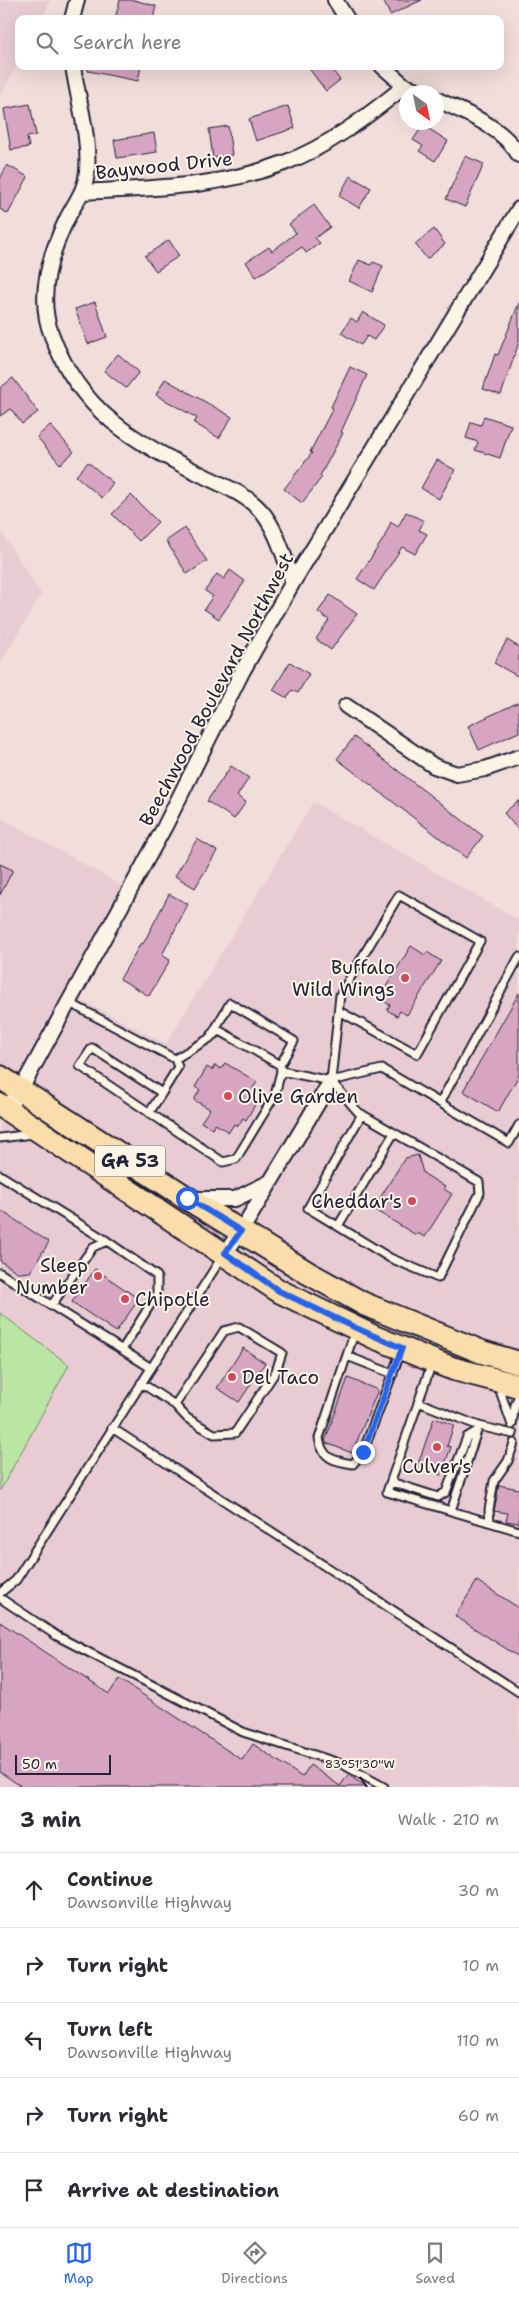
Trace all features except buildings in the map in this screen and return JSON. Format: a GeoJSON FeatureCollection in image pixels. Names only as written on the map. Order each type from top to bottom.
{"type":"FeatureCollection","features":[{"type":"Feature","properties":{"kind":"main road","name":"GA 53"},"geometry":{"type":"LineString","coordinates":[[0,1077],[187,1198],[308,1273],[364,1304],[482,1352],[519,1363]]}},
{"type":"Feature","properties":{"kind":"main road","name":"GA 53"},"geometry":{"type":"LineString","coordinates":[[3,1110],[44,1134],[170,1219],[225,1253],[279,1291],[356,1328],[433,1361],[519,1386]]}},
{"type":"Feature","properties":{"kind":"street"},"geometry":{"type":"LineString","coordinates":[[73,15],[77,0]]}},
{"type":"Feature","properties":{"kind":"street"},"geometry":{"type":"LineString","coordinates":[[336,0],[345,15]]}},
{"type":"Feature","properties":{"kind":"street"},"geometry":{"type":"LineString","coordinates":[[74,70],[87,148],[87,171],[82,192],[65,222],[47,277],[45,306],[51,334],[64,364],[80,390],[99,411],[137,441],[234,491],[254,505],[264,515],[277,536],[293,582]]}},
{"type":"Feature","properties":{"kind":"street"},"geometry":{"type":"LineString","coordinates":[[387,70],[404,85]]}},
{"type":"Feature","properties":{"kind":"street","name":"Baywood Drive"},"geometry":{"type":"LineString","coordinates":[[82,192],[193,185],[253,174],[286,163],[314,148],[350,127],[399,90]]}},
{"type":"Feature","properties":{"kind":"street"},"geometry":{"type":"LineString","coordinates":[[444,103],[481,121],[502,134],[519,155]]}},
{"type":"Feature","properties":{"kind":"street","name":"Beechwood Boulevard Northwest"},"geometry":{"type":"LineString","coordinates":[[3,1110],[20,1091],[165,826],[242,672],[293,582],[519,209]]}},
{"type":"Feature","properties":{"kind":"street"},"geometry":{"type":"LineString","coordinates":[[346,706],[434,766],[457,774],[485,769],[519,757]]}},
{"type":"Feature","properties":{"kind":"street"},"geometry":{"type":"LineString","coordinates":[[225,1253],[241,1231],[331,1081]]}},
{"type":"Feature","properties":{"kind":"street"},"geometry":{"type":"LineString","coordinates":[[187,1198],[235,1199],[270,1182]]}},
{"type":"Feature","properties":{"kind":"lane"},"geometry":{"type":"LineString","coordinates":[[339,1011],[416,1054],[480,941],[399,895],[340,995],[331,1081],[362,1114],[479,1182],[480,1193],[438,1278],[390,1258],[308,1208],[362,1114]]}},
{"type":"Feature","properties":{"kind":"lane"},"geometry":{"type":"LineString","coordinates":[[440,1103],[519,957]]}},
{"type":"Feature","properties":{"kind":"lane"},"geometry":{"type":"LineString","coordinates":[[68,1002],[175,1058],[178,1067],[149,1112]]}},
{"type":"Feature","properties":{"kind":"lane"},"geometry":{"type":"LineString","coordinates":[[162,1093],[92,1048],[80,1066],[224,1162],[236,1159],[275,1095],[280,1068],[294,1042],[230,1003],[210,1038]]}},
{"type":"Feature","properties":{"kind":"lane"},"geometry":{"type":"LineString","coordinates":[[175,1058],[220,1031],[280,1068],[331,1081],[382,1069],[508,1143],[519,1125]]}},
{"type":"Feature","properties":{"kind":"lane"},"geometry":{"type":"LineString","coordinates":[[338,1226],[394,1133]]}},
{"type":"Feature","properties":{"kind":"lane"},"geometry":{"type":"LineString","coordinates":[[0,1138],[44,1134]]}},
{"type":"Feature","properties":{"kind":"lane"},"geometry":{"type":"LineString","coordinates":[[0,1175],[107,1241],[157,1276],[158,1294],[122,1350]]}},
{"type":"Feature","properties":{"kind":"lane"},"geometry":{"type":"LineString","coordinates":[[51,1306],[92,1247],[107,1241]]}},
{"type":"Feature","properties":{"kind":"lane"},"geometry":{"type":"LineString","coordinates":[[0,1593],[16,1580],[225,1253]]}},
{"type":"Feature","properties":{"kind":"lane"},"geometry":{"type":"LineString","coordinates":[[0,1274],[151,1368]]}},
{"type":"Feature","properties":{"kind":"lane"},"geometry":{"type":"LineString","coordinates":[[141,1384],[214,1434],[235,1433],[276,1371],[282,1353],[239,1327],[224,1331],[174,1405]]}},
{"type":"Feature","properties":{"kind":"lane"},"geometry":{"type":"LineString","coordinates":[[356,1328],[320,1438],[320,1448],[332,1461],[353,1464],[363,1452],[402,1348]]}},
{"type":"Feature","properties":{"kind":"lane"},"geometry":{"type":"LineString","coordinates":[[347,1356],[393,1374]]}},
{"type":"Feature","properties":{"kind":"lane"},"geometry":{"type":"LineString","coordinates":[[433,1361],[387,1492],[519,1531]]}},
{"type":"Feature","properties":{"kind":"lane"},"geometry":{"type":"LineString","coordinates":[[490,1522],[489,1510],[494,1481],[508,1461],[516,1444],[512,1425],[496,1380]]}},
{"type":"Feature","properties":{"kind":"lane"},"geometry":{"type":"LineString","coordinates":[[512,1425],[519,1394]]}},
{"type":"Feature","properties":{"kind":"lane"},"geometry":{"type":"LineString","coordinates":[[418,1402],[478,1428],[513,1434]]}},
{"type":"Feature","properties":{"kind":"lane"},"geometry":{"type":"LineString","coordinates":[[112,1428],[519,1692]]}},
{"type":"Feature","properties":{"kind":"lane"},"geometry":{"type":"LineString","coordinates":[[391,1482],[438,1497],[446,1492],[467,1437],[478,1428]]}},
{"type":"Feature","properties":{"kind":"lane"},"geometry":{"type":"LineString","coordinates":[[451,1511],[478,1428]]}},
{"type":"Feature","properties":{"kind":"lane"},"geometry":{"type":"LineString","coordinates":[[0,1598],[57,1636],[242,1732],[342,1764],[384,1787]]}},
{"type":"Feature","properties":{"kind":"shaded area"},"geometry":{"type":"Polygon","coordinates":[[[0,0],[51,0],[43,15],[15,15],[15,69],[0,97],[0,0]]]}},
{"type":"Feature","properties":{"kind":"shaded area"},"geometry":{"type":"Polygon","coordinates":[[[0,530],[41,594],[0,664],[0,530]]]}},
{"type":"Feature","properties":{"kind":"shaded area"},"geometry":{"type":"Polygon","coordinates":[[[313,802],[519,920],[519,1787],[0,1787],[0,1491],[69,1365],[0,1313],[0,817],[126,888],[70,994],[166,1044],[313,802]]]}},
{"type":"Feature","properties":{"kind":"green space"},"geometry":{"type":"Polygon","coordinates":[[[0,1313],[69,1365],[0,1491],[0,1313]]]}},
{"type":"Feature","properties":{"kind":"place","name":"Buffalo Wild Wings"},"geometry":{"type":"Point","coordinates":[405,978]}},
{"type":"Feature","properties":{"kind":"place","name":"Olive Garden"},"geometry":{"type":"Point","coordinates":[228,1096]}},
{"type":"Feature","properties":{"kind":"place","name":"Cheddar's"},"geometry":{"type":"Point","coordinates":[412,1201]}},
{"type":"Feature","properties":{"kind":"place","name":"Sleep Number"},"geometry":{"type":"Point","coordinates":[98,1276]}},
{"type":"Feature","properties":{"kind":"place","name":"Chipotle"},"geometry":{"type":"Point","coordinates":[125,1299]}},
{"type":"Feature","properties":{"kind":"place","name":"Del Taco"},"geometry":{"type":"Point","coordinates":[232,1377]}},
{"type":"Feature","properties":{"kind":"place","name":"Culver's"},"geometry":{"type":"Point","coordinates":[437,1447]}},
{"type":"Feature","properties":{"kind":"route"},"geometry":{"type":"LineString","coordinates":[[187,1198],[241,1231],[225,1253],[279,1291],[337,1320],[402,1348],[363,1452]]}}]}
